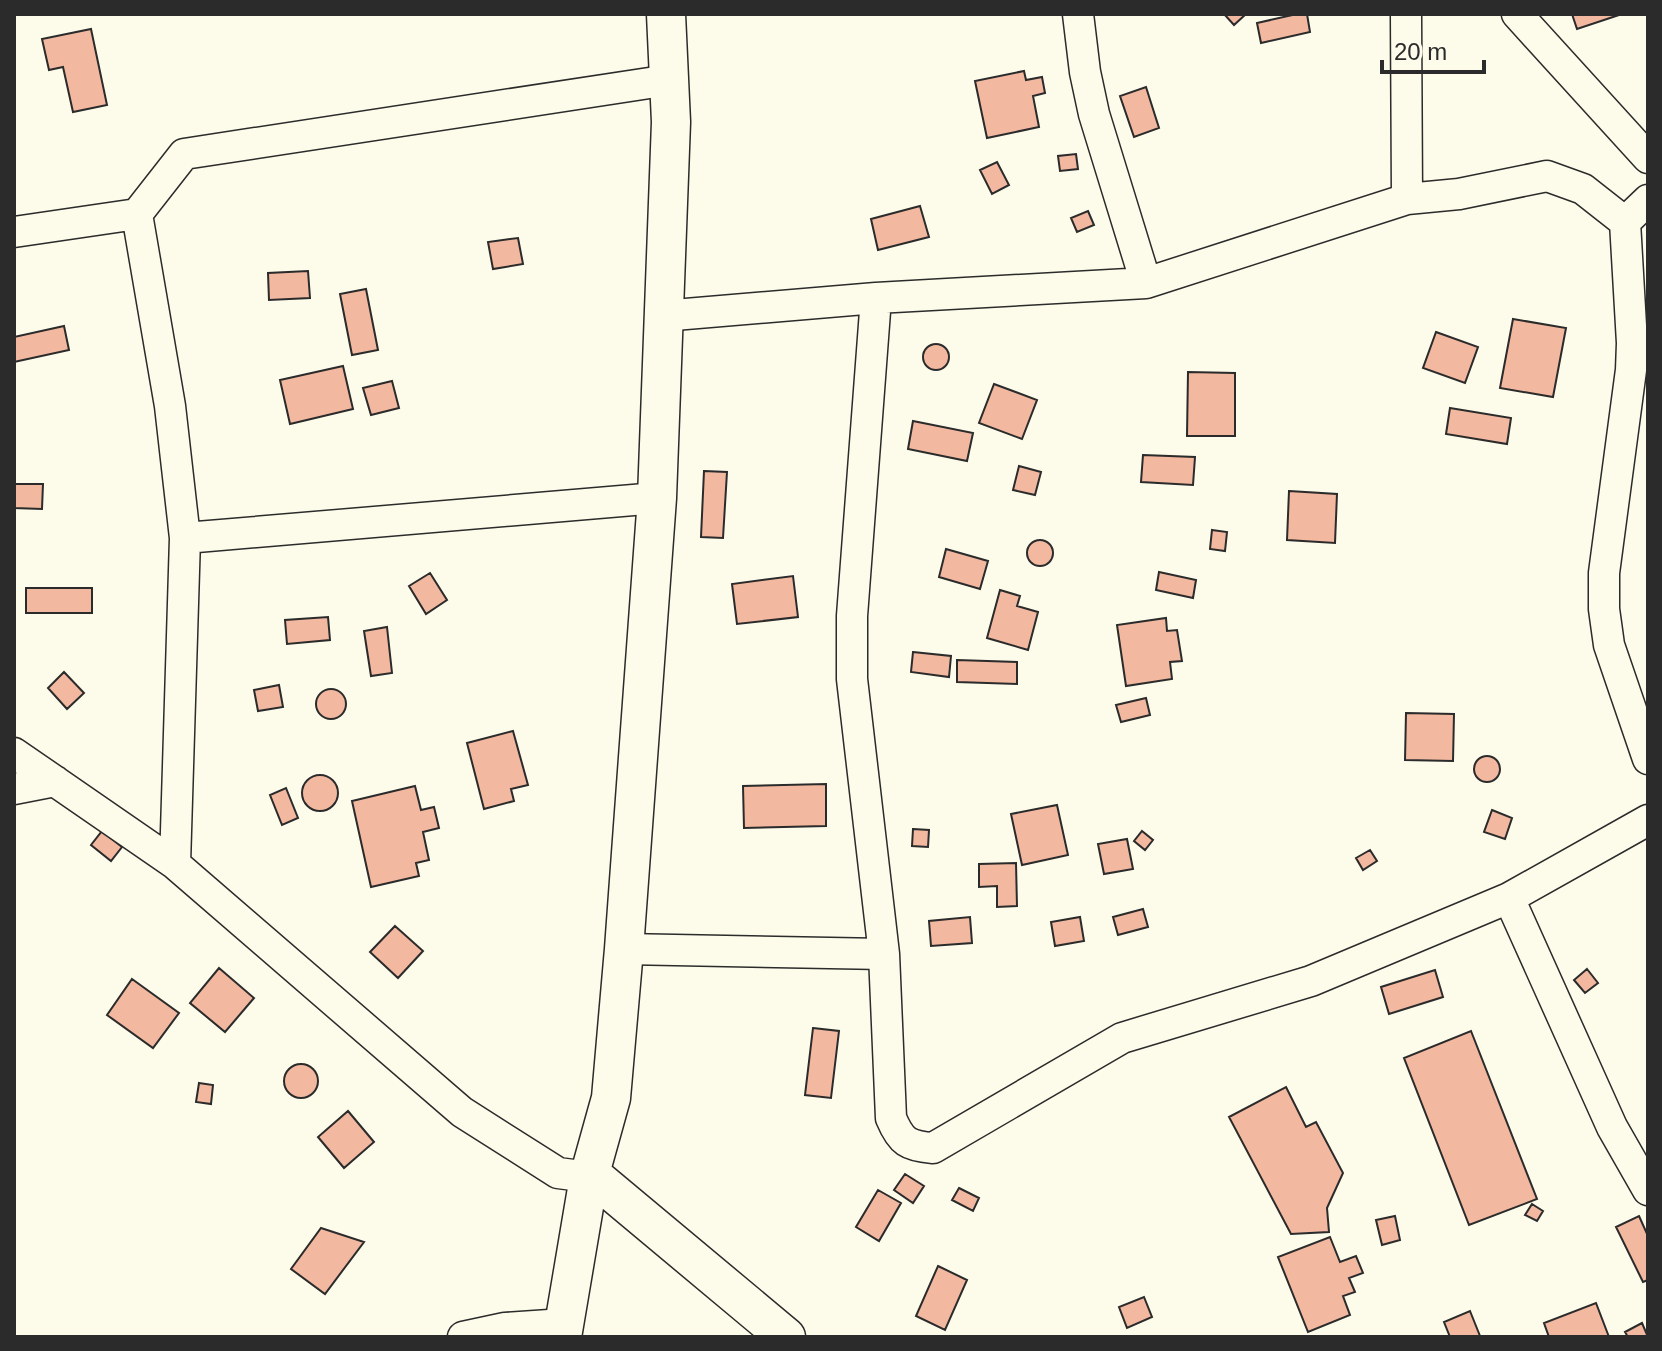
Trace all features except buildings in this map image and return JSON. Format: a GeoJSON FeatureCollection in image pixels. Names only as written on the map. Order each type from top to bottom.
{"type":"FeatureCollection","features":[{"type":"Feature","properties":{"kind":"street"},"geometry":{"type":"LineString","coordinates":[[463,1337],[505,1328],[563,1331],[589,1177],[611,1098],[657,498],[671,122],[666,14]]}},
{"type":"Feature","properties":{"kind":"street"},"geometry":{"type":"LineString","coordinates":[[1078,14],[1094,114],[1146,283]]}},
{"type":"Feature","properties":{"kind":"street"},"geometry":{"type":"LineString","coordinates":[[1406,14],[1407,199]]}},
{"type":"Feature","properties":{"kind":"street"},"geometry":{"type":"LineString","coordinates":[[1517,14],[1648,158]]}},
{"type":"Feature","properties":{"kind":"street"},"geometry":{"type":"LineString","coordinates":[[14,232],[137,214],[184,154],[669,80]]}},
{"type":"Feature","properties":{"kind":"street"},"geometry":{"type":"LineString","coordinates":[[662,316],[876,298],[1146,283],[1407,199],[1459,194],[1547,176],[1583,189],[1625,222],[1631,370],[1604,573],[1604,609],[1609,645],[1648,759]]}},
{"type":"Feature","properties":{"kind":"street"},"geometry":{"type":"LineString","coordinates":[[1625,222],[1648,200]]}},
{"type":"Feature","properties":{"kind":"street"},"geometry":{"type":"LineString","coordinates":[[137,214],[170,406],[185,538],[175,864]]}},
{"type":"Feature","properties":{"kind":"street"},"geometry":{"type":"LineString","coordinates":[[876,298],[852,616],[852,679],[884,954],[891,1118],[898,1134],[913,1147],[933,1148],[1122,1038],[1311,981],[1509,898],[1648,820]]}},
{"type":"Feature","properties":{"kind":"street"},"geometry":{"type":"LineString","coordinates":[[185,538],[657,498]]}},
{"type":"Feature","properties":{"kind":"street"},"geometry":{"type":"LineString","coordinates":[[14,753],[175,864],[462,1112],[558,1173],[598,1180],[786,1337]]}},
{"type":"Feature","properties":{"kind":"street"},"geometry":{"type":"LineString","coordinates":[[14,789],[55,781]]}},
{"type":"Feature","properties":{"kind":"street"},"geometry":{"type":"LineString","coordinates":[[1509,898],[1612,1127],[1648,1190]]}},
{"type":"Feature","properties":{"kind":"street"},"geometry":{"type":"LineString","coordinates":[[624,949],[884,954]]}}]}
